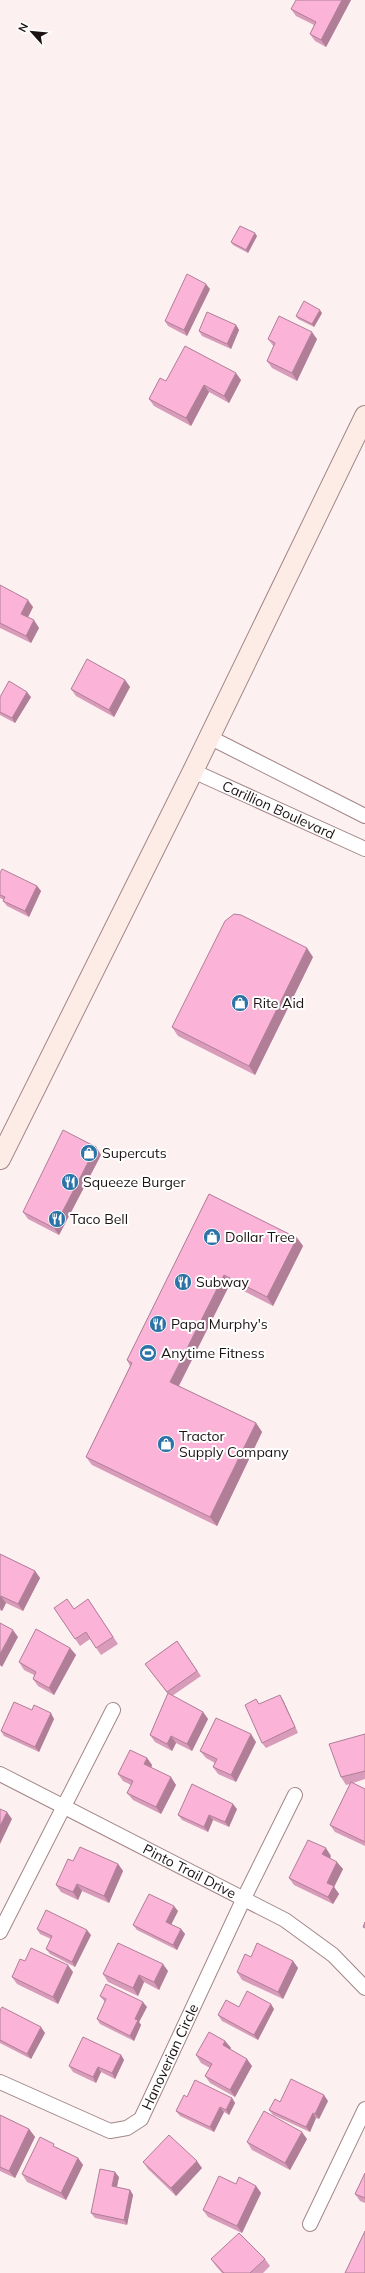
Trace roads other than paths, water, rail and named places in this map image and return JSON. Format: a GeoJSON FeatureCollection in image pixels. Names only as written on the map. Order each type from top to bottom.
{"type":"FeatureCollection","features":[{"type":"Feature","properties":{"kind":"main road"},"geometry":{"type":"LineString","coordinates":[[0,1159],[193,771],[365,416]]}},
{"type":"Feature","properties":{"kind":"street"},"geometry":{"type":"LineString","coordinates":[[209,737],[365,816]]}},
{"type":"Feature","properties":{"kind":"street","name":"Carillion Boulevard"},"geometry":{"type":"LineString","coordinates":[[193,771],[365,849]]}},
{"type":"Feature","properties":{"kind":"street"},"geometry":{"type":"LineString","coordinates":[[0,1932],[113,1710]]}},
{"type":"Feature","properties":{"kind":"street","name":"Pinto Trail Drive"},"geometry":{"type":"LineString","coordinates":[[0,1774],[285,1920],[312,1939],[337,1960],[365,1988]]}},
{"type":"Feature","properties":{"kind":"street","name":"Hanoverian Circle"},"geometry":{"type":"LineString","coordinates":[[0,2082],[110,2131],[127,2128],[141,2119],[244,1898],[295,1795]]}},
{"type":"Feature","properties":{"kind":"street"},"geometry":{"type":"LineString","coordinates":[[310,2224],[365,2109]]}},
{"type":"Feature","properties":{"kind":"place","name":"Rite Aid"},"geometry":{"type":"Point","coordinates":[240,1003]}},
{"type":"Feature","properties":{"kind":"place","name":"Supercuts"},"geometry":{"type":"Point","coordinates":[89,1153]}},
{"type":"Feature","properties":{"kind":"place","name":"Squeeze Burger"},"geometry":{"type":"Point","coordinates":[70,1182]}},
{"type":"Feature","properties":{"kind":"place","name":"Taco Bell"},"geometry":{"type":"Point","coordinates":[57,1219]}},
{"type":"Feature","properties":{"kind":"place","name":"Dollar Tree"},"geometry":{"type":"Point","coordinates":[212,1237]}},
{"type":"Feature","properties":{"kind":"place","name":"Subway"},"geometry":{"type":"Point","coordinates":[183,1282]}},
{"type":"Feature","properties":{"kind":"place","name":"Papa Murphy's"},"geometry":{"type":"Point","coordinates":[158,1324]}},
{"type":"Feature","properties":{"kind":"place","name":"Anytime Fitness"},"geometry":{"type":"Point","coordinates":[148,1353]}},
{"type":"Feature","properties":{"kind":"place","name":"Tractor Supply Company"},"geometry":{"type":"Point","coordinates":[166,1444]}}]}
